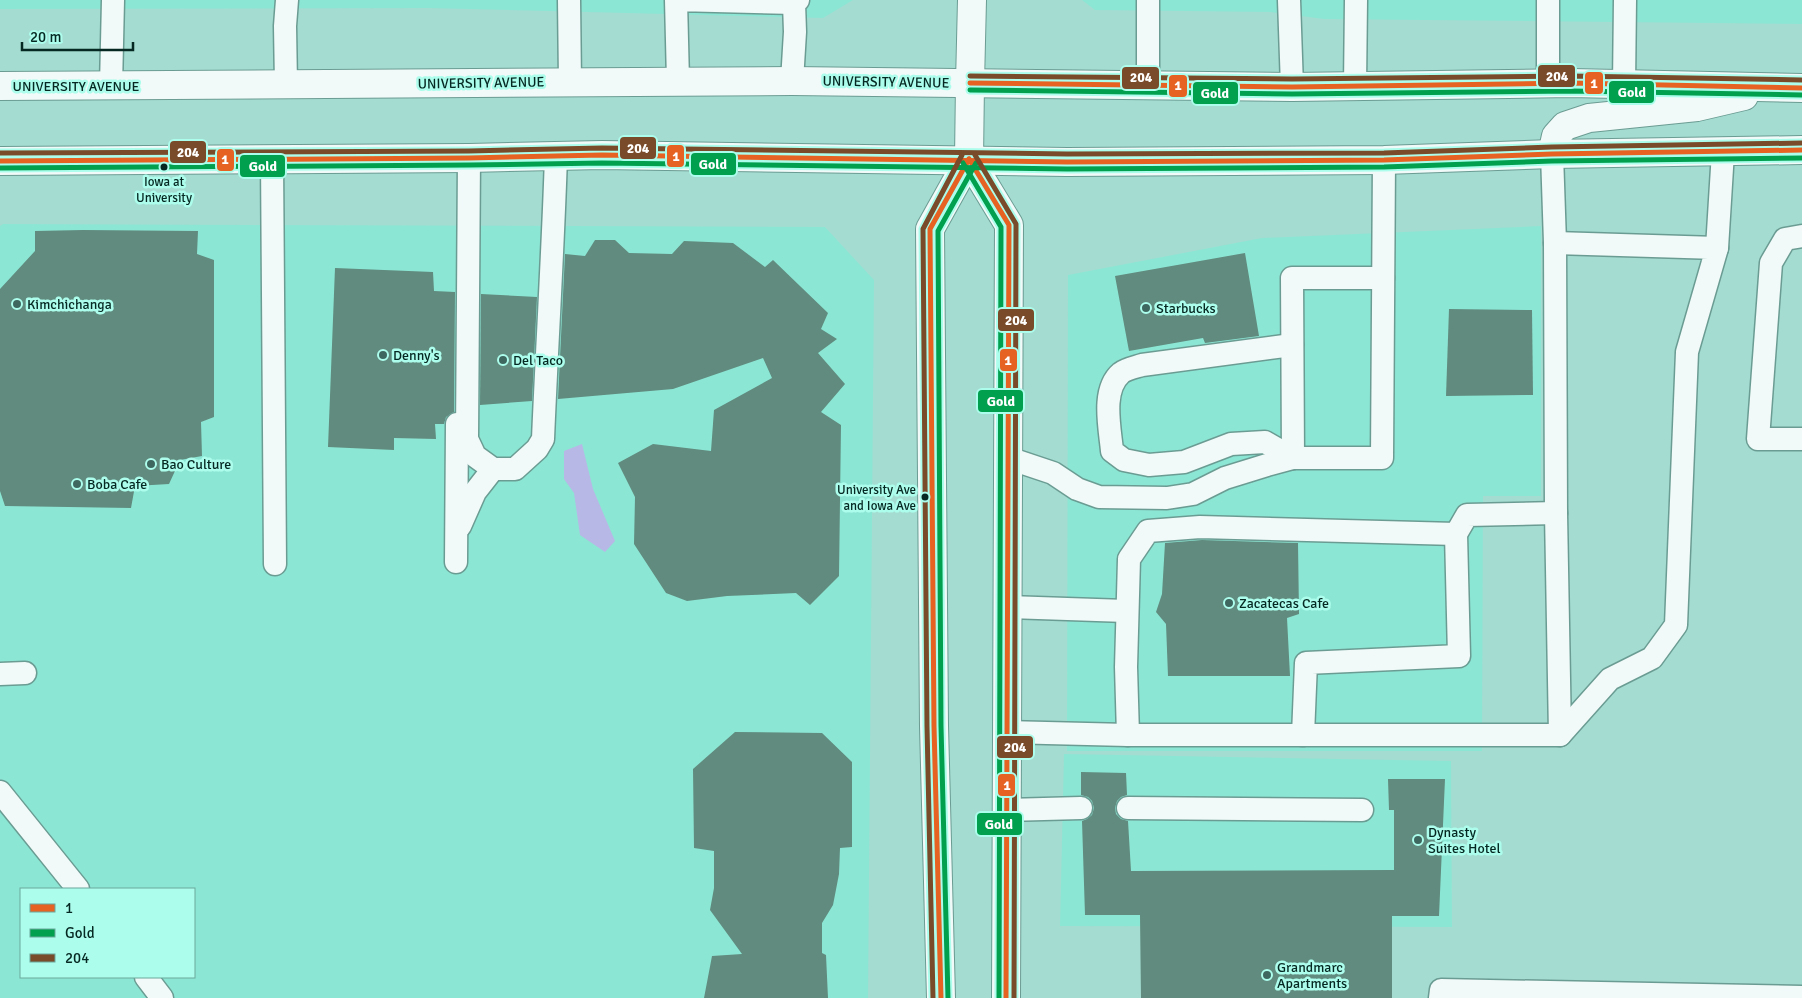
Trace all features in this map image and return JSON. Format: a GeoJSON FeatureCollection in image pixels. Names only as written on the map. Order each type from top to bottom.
{"type":"FeatureCollection","features":[{"type":"Feature","properties":{"kind":"main road"},"geometry":{"type":"LineString","coordinates":[[941,998],[934,726],[930,228],[969,159],[972,0]]}},
{"type":"Feature","properties":{"kind":"main road","name":"UNIVERSITY AVENUE"},"geometry":{"type":"LineString","coordinates":[[0,86],[792,81],[1292,87],[1548,83],[1793,88]]}},
{"type":"Feature","properties":{"kind":"main road"},"geometry":{"type":"LineString","coordinates":[[1552,154],[1556,136],[1564,126],[1589,118],[1697,107],[1793,88]]}},
{"type":"Feature","properties":{"kind":"main road"},"geometry":{"type":"LineString","coordinates":[[0,161],[556,156],[969,159],[1067,162],[1384,160],[1552,154],[1802,150]]}},
{"type":"Feature","properties":{"kind":"main road"},"geometry":{"type":"LineString","coordinates":[[969,159],[1009,226],[1006,998]]}},
{"type":"Feature","properties":{"kind":"lane"},"geometry":{"type":"LineString","coordinates":[[111,86],[113,0]]}},
{"type":"Feature","properties":{"kind":"lane"},"geometry":{"type":"LineString","coordinates":[[286,85],[285,26],[287,0]]}},
{"type":"Feature","properties":{"kind":"lane"},"geometry":{"type":"LineString","coordinates":[[569,0],[570,82]]}},
{"type":"Feature","properties":{"kind":"lane"},"geometry":{"type":"LineString","coordinates":[[678,81],[676,0],[796,2],[792,81]]}},
{"type":"Feature","properties":{"kind":"lane"},"geometry":{"type":"LineString","coordinates":[[1148,0],[1148,86]]}},
{"type":"Feature","properties":{"kind":"lane"},"geometry":{"type":"LineString","coordinates":[[1289,0],[1292,87]]}},
{"type":"Feature","properties":{"kind":"lane"},"geometry":{"type":"LineString","coordinates":[[1355,86],[1356,0]]}},
{"type":"Feature","properties":{"kind":"lane"},"geometry":{"type":"LineString","coordinates":[[1548,0],[1548,83]]}},
{"type":"Feature","properties":{"kind":"lane"},"geometry":{"type":"LineString","coordinates":[[1624,85],[1625,0]]}},
{"type":"Feature","properties":{"kind":"lane"},"geometry":{"type":"LineString","coordinates":[[1007,732],[1128,735],[1560,735],[1610,679],[1652,658],[1676,624],[1687,352],[1717,248],[1723,152]]}},
{"type":"Feature","properties":{"kind":"lane"},"geometry":{"type":"LineString","coordinates":[[1552,154],[1555,243],[1556,513],[1560,735]]}},
{"type":"Feature","properties":{"kind":"lane"},"geometry":{"type":"LineString","coordinates":[[464,158],[467,439],[475,456],[493,469],[515,469],[537,449],[543,439],[556,156]]}},
{"type":"Feature","properties":{"kind":"lane"},"geometry":{"type":"LineString","coordinates":[[456,562],[464,158]]}},
{"type":"Feature","properties":{"kind":"lane"},"geometry":{"type":"LineString","coordinates":[[272,159],[275,564]]}},
{"type":"Feature","properties":{"kind":"lane"},"geometry":{"type":"LineString","coordinates":[[1008,458],[1053,473],[1077,489],[1099,497],[1166,498],[1193,494],[1225,478],[1293,458],[1382,458],[1384,160]]}},
{"type":"Feature","properties":{"kind":"lane"},"geometry":{"type":"LineString","coordinates":[[1802,236],[1785,239],[1771,263],[1758,439],[1802,439]]}},
{"type":"Feature","properties":{"kind":"lane"},"geometry":{"type":"LineString","coordinates":[[1555,243],[1717,248]]}},
{"type":"Feature","properties":{"kind":"lane"},"geometry":{"type":"LineString","coordinates":[[1293,458],[1292,278],[1383,278]]}},
{"type":"Feature","properties":{"kind":"lane"},"geometry":{"type":"LineString","coordinates":[[1292,345],[1142,365],[1122,372],[1111,385],[1108,398],[1112,451],[1124,460],[1149,465],[1184,462],[1230,444],[1265,442],[1293,458]]}},
{"type":"Feature","properties":{"kind":"lane"},"geometry":{"type":"LineString","coordinates":[[456,534],[476,492],[493,469]]}},
{"type":"Feature","properties":{"kind":"lane"},"geometry":{"type":"LineString","coordinates":[[1303,735],[1306,663],[1458,656],[1456,534],[1467,515],[1556,513]]}},
{"type":"Feature","properties":{"kind":"lane"},"geometry":{"type":"LineString","coordinates":[[1128,735],[1126,611],[1129,559],[1148,531],[1200,527],[1456,534]]}},
{"type":"Feature","properties":{"kind":"lane"},"geometry":{"type":"LineString","coordinates":[[1007,607],[1126,611]]}},
{"type":"Feature","properties":{"kind":"lane"},"geometry":{"type":"LineString","coordinates":[[0,674],[25,673]]}},
{"type":"Feature","properties":{"kind":"lane"},"geometry":{"type":"LineString","coordinates":[[0,792],[77,888]]}},
{"type":"Feature","properties":{"kind":"lane"},"geometry":{"type":"LineString","coordinates":[[1006,810],[1082,808]]}},
{"type":"Feature","properties":{"kind":"lane"},"geometry":{"type":"LineString","coordinates":[[1128,808],[1362,810]]}},
{"type":"Feature","properties":{"kind":"lane"},"geometry":{"type":"LineString","coordinates":[[147,978],[162,998]]}},
{"type":"Feature","properties":{"kind":"lane"},"geometry":{"type":"LineString","coordinates":[[1440,998],[1441,990],[1802,996]]}},
{"type":"Feature","properties":{"kind":"shaded area"},"geometry":{"type":"Polygon","coordinates":[[[0,0],[853,0],[823,18],[427,8],[0,9],[0,0]]]}},
{"type":"Feature","properties":{"kind":"shaded area"},"geometry":{"type":"Polygon","coordinates":[[[1082,0],[1802,0],[1802,24],[1324,19],[1270,12],[1095,10],[1082,0]]]}},
{"type":"Feature","properties":{"kind":"shaded area"},"geometry":{"type":"Polygon","coordinates":[[[3,224],[825,227],[874,280],[868,998],[0,998],[0,226],[3,224]]]}},
{"type":"Feature","properties":{"kind":"shaded area"},"geometry":{"type":"Polygon","coordinates":[[[1541,226],[1541,496],[1483,496],[1482,751],[1067,751],[1068,275],[1262,238],[1541,226]]]}},
{"type":"Feature","properties":{"kind":"shaded area"},"geometry":{"type":"Polygon","coordinates":[[[1064,754],[1451,761],[1452,927],[1060,926],[1064,754]]]}},
{"type":"Feature","properties":{"kind":"water"},"geometry":{"type":"Polygon","coordinates":[[[582,444],[593,489],[615,541],[605,552],[580,535],[574,493],[564,479],[564,451],[582,444]]]}},
{"type":"Feature","properties":{"kind":"building"},"geometry":{"type":"Polygon","coordinates":[[[35,231],[198,231],[197,254],[214,260],[214,417],[201,422],[202,456],[180,460],[169,484],[135,486],[131,508],[5,506],[0,491],[0,289],[35,251],[35,231]]]}},
{"type":"Feature","properties":{"kind":"building"},"geometry":{"type":"Polygon","coordinates":[[[595,240],[615,240],[629,253],[672,254],[684,241],[733,243],[765,267],[773,260],[828,313],[821,329],[837,339],[818,353],[845,384],[821,412],[841,425],[839,576],[810,605],[796,593],[727,596],[687,601],[666,593],[634,544],[635,497],[618,463],[653,444],[711,451],[714,410],[772,378],[763,358],[673,389],[558,399],[565,254],[585,256],[595,240]]]}},
{"type":"Feature","properties":{"kind":"building"},"geometry":{"type":"Polygon","coordinates":[[[1245,253],[1259,336],[1205,343],[1203,338],[1129,351],[1115,276],[1245,253]]]}},
{"type":"Feature","properties":{"kind":"building","name":"Denny's"},"geometry":{"type":"Polygon","coordinates":[[[335,268],[433,272],[434,291],[455,292],[454,412],[446,417],[444,424],[435,424],[436,439],[394,438],[394,450],[328,447],[335,268]]]}},
{"type":"Feature","properties":{"kind":"building","name":"Del Taco"},"geometry":{"type":"Polygon","coordinates":[[[481,294],[537,297],[532,401],[480,405],[481,294]]]}},
{"type":"Feature","properties":{"kind":"building"},"geometry":{"type":"Polygon","coordinates":[[[1449,309],[1532,310],[1533,395],[1446,396],[1449,309]]]}},
{"type":"Feature","properties":{"kind":"building","name":"Zacatecas Cafe"},"geometry":{"type":"Polygon","coordinates":[[[1202,540],[1298,543],[1299,614],[1287,618],[1290,676],[1168,676],[1166,624],[1156,612],[1162,594],[1165,543],[1202,540]]]}},
{"type":"Feature","properties":{"kind":"building"},"geometry":{"type":"Polygon","coordinates":[[[735,732],[822,733],[852,762],[852,847],[840,848],[839,874],[833,905],[822,923],[822,953],[826,955],[828,998],[704,998],[712,956],[742,954],[710,910],[714,888],[714,851],[694,848],[693,769],[735,732]]]}},
{"type":"Feature","properties":{"kind":"building"},"geometry":{"type":"Polygon","coordinates":[[[1081,772],[1126,773],[1127,795],[1117,801],[1115,808],[1116,814],[1121,819],[1128,821],[1131,871],[1394,870],[1394,810],[1389,810],[1388,779],[1445,779],[1439,916],[1392,916],[1392,998],[1141,998],[1140,915],[1085,915],[1082,821],[1092,815],[1094,808],[1092,801],[1088,797],[1081,795],[1081,772]]]}},
{"type":"Feature","properties":{"kind":"transit line","name":"204"},"geometry":{"type":"LineString","coordinates":[[970,76],[1292,79],[1571,76],[1802,80]]}},
{"type":"Feature","properties":{"kind":"transit line","name":"1"},"geometry":{"type":"LineString","coordinates":[[970,83],[1292,87],[1571,83],[1802,88]]}},
{"type":"Feature","properties":{"kind":"transit line","name":"Gold"},"geometry":{"type":"LineString","coordinates":[[970,90],[1292,94],[1571,91],[1802,95]]}},
{"type":"Feature","properties":{"kind":"transit line","name":"204"},"geometry":{"type":"LineString","coordinates":[[0,153],[469,151],[602,148],[1067,154],[1384,153],[1552,147],[1802,143]]}},
{"type":"Feature","properties":{"kind":"transit line","name":"1"},"geometry":{"type":"LineString","coordinates":[[0,161],[469,158],[602,155],[1067,162],[1384,160],[1552,154],[1802,150]]}},
{"type":"Feature","properties":{"kind":"transit line","name":"204"},"geometry":{"type":"LineString","coordinates":[[933,998],[927,726],[923,229],[962,155]]}},
{"type":"Feature","properties":{"kind":"transit line","name":"204"},"geometry":{"type":"LineString","coordinates":[[975,155],[1016,224],[1014,998]]}},
{"type":"Feature","properties":{"kind":"transit line","name":"Gold"},"geometry":{"type":"LineString","coordinates":[[0,168],[602,163],[1067,169],[1384,167],[1552,161],[1802,158]]}},
{"type":"Feature","properties":{"kind":"transit line","name":"1"},"geometry":{"type":"LineString","coordinates":[[969,159],[1009,225],[1006,998]]}},
{"type":"Feature","properties":{"kind":"transit line","name":"1"},"geometry":{"type":"LineString","coordinates":[[941,998],[934,726],[930,229],[969,159]]}},
{"type":"Feature","properties":{"kind":"transit line","name":"Gold"},"geometry":{"type":"LineString","coordinates":[[963,163],[1001,227],[999,998]]}},
{"type":"Feature","properties":{"kind":"transit line","name":"Gold"},"geometry":{"type":"LineString","coordinates":[[948,998],[941,726],[938,231],[976,163]]}},
{"type":"Feature","properties":{"kind":"place","name":"Iowa at University"},"geometry":{"type":"Point","coordinates":[164,167]}},
{"type":"Feature","properties":{"kind":"place","name":"Kimchichanga"},"geometry":{"type":"Point","coordinates":[17,304]}},
{"type":"Feature","properties":{"kind":"place","name":"Starbucks"},"geometry":{"type":"Point","coordinates":[1146,308]}},
{"type":"Feature","properties":{"kind":"place","name":"Denny's"},"geometry":{"type":"Point","coordinates":[383,355]}},
{"type":"Feature","properties":{"kind":"place","name":"Del Taco"},"geometry":{"type":"Point","coordinates":[503,360]}},
{"type":"Feature","properties":{"kind":"place","name":"Bao Culture"},"geometry":{"type":"Point","coordinates":[151,464]}},
{"type":"Feature","properties":{"kind":"place","name":"Boba Cafe"},"geometry":{"type":"Point","coordinates":[77,484]}},
{"type":"Feature","properties":{"kind":"place","name":"University Ave and Iowa Ave"},"geometry":{"type":"Point","coordinates":[925,497]}},
{"type":"Feature","properties":{"kind":"place","name":"Zacatecas Cafe"},"geometry":{"type":"Point","coordinates":[1229,603]}},
{"type":"Feature","properties":{"kind":"place","name":"Dynasty Suites Hotel"},"geometry":{"type":"Point","coordinates":[1418,840]}},
{"type":"Feature","properties":{"kind":"place","name":"Grandmarc Apartments"},"geometry":{"type":"Point","coordinates":[1267,975]}}]}
